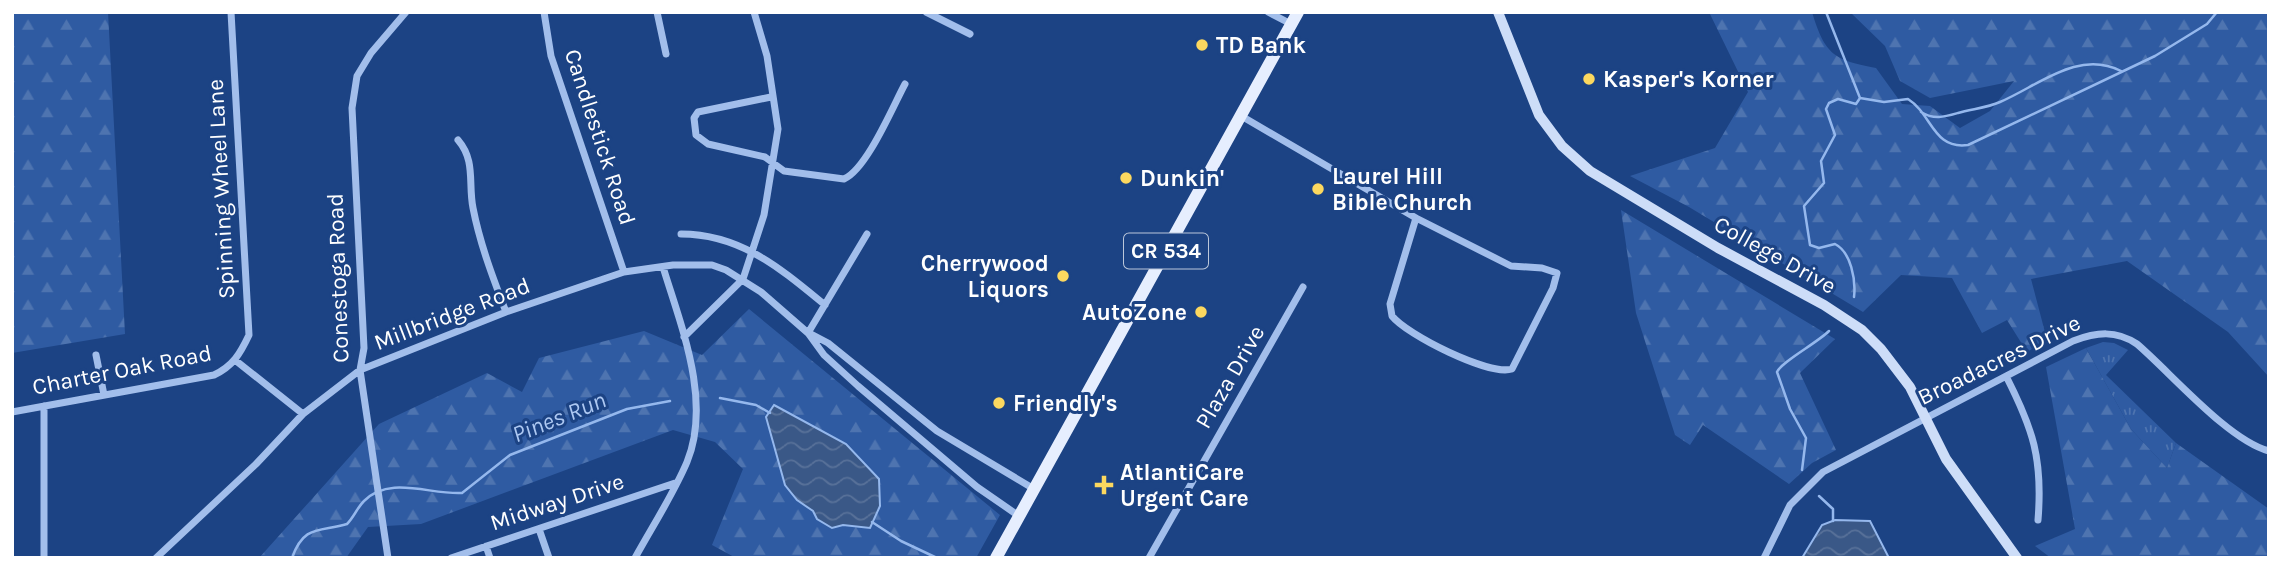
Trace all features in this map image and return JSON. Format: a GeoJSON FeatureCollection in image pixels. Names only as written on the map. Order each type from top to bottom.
{"type":"FeatureCollection","features":[{"type":"Feature","properties":{"kind":"main road","name":"College Drive"},"geometry":{"type":"LineString","coordinates":[[1498,12],[1539,115],[1562,146],[1590,171],[1718,248],[1824,305],[1862,330],[1881,349],[1910,387],[1946,459],[2017,558]]}},
{"type":"Feature","properties":{"kind":"main road","name":"CR 534"},"geometry":{"type":"LineString","coordinates":[[996,558],[1295,18]]}},
{"type":"Feature","properties":{"kind":"street","name":"Spinning Wheel Lane"},"geometry":{"type":"LineString","coordinates":[[231,12],[249,335],[236,360]]}},
{"type":"Feature","properties":{"kind":"street","name":"Conestoga Road"},"geometry":{"type":"LineString","coordinates":[[387,558],[360,370],[364,348],[352,108],[356,76],[371,53],[406,12]]}},
{"type":"Feature","properties":{"kind":"street","name":"Candlestick Road"},"geometry":{"type":"LineString","coordinates":[[544,12],[551,56],[624,272]]}},
{"type":"Feature","properties":{"kind":"street"},"geometry":{"type":"LineString","coordinates":[[657,12],[666,54]]}},
{"type":"Feature","properties":{"kind":"street"},"geometry":{"type":"LineString","coordinates":[[684,337],[743,279],[764,215],[778,129],[771,97],[767,56],[754,12]]}},
{"type":"Feature","properties":{"kind":"street"},"geometry":{"type":"LineString","coordinates":[[926,12],[970,34]]}},
{"type":"Feature","properties":{"kind":"street"},"geometry":{"type":"LineString","coordinates":[[1268,12],[1295,18]]}},
{"type":"Feature","properties":{"kind":"street"},"geometry":{"type":"LineString","coordinates":[[771,97],[714,106],[698,112],[694,123],[695,135],[700,140],[765,157],[784,171],[844,178],[851,176],[865,158],[905,83]]}},
{"type":"Feature","properties":{"kind":"street"},"geometry":{"type":"LineString","coordinates":[[1242,117],[1416,218],[1511,266],[1542,268],[1557,273],[1553,288],[1512,369],[1491,370],[1410,331],[1392,316],[1390,304],[1416,218]]}},
{"type":"Feature","properties":{"kind":"street"},"geometry":{"type":"LineString","coordinates":[[458,140],[466,149],[471,166],[472,206],[483,251],[506,312]]}},
{"type":"Feature","properties":{"kind":"street"},"geometry":{"type":"LineString","coordinates":[[681,234],[710,235],[753,250],[825,305]]}},
{"type":"Feature","properties":{"kind":"street"},"geometry":{"type":"LineString","coordinates":[[808,333],[867,234]]}},
{"type":"Feature","properties":{"kind":"street","name":"Millbridge Road"},"geometry":{"type":"LineString","coordinates":[[156,558],[256,464],[303,414],[360,370],[506,312],[624,272],[663,267],[712,265],[743,279],[808,333],[824,355],[858,386],[977,486],[1019,516]]}},
{"type":"Feature","properties":{"kind":"street"},"geometry":{"type":"LineString","coordinates":[[635,558],[688,461],[695,427],[696,396],[684,337],[663,267]]}},
{"type":"Feature","properties":{"kind":"street","name":"Plaza Drive"},"geometry":{"type":"LineString","coordinates":[[1149,558],[1303,287]]}},
{"type":"Feature","properties":{"kind":"street","name":"Millbridge Road"},"geometry":{"type":"LineString","coordinates":[[808,333],[828,342],[937,431],[1034,489]]}},
{"type":"Feature","properties":{"kind":"street","name":"Broadacres Drive"},"geometry":{"type":"LineString","coordinates":[[1764,558],[1790,505],[1814,479],[1925,418],[2088,335],[2110,333],[2124,336],[2137,344],[2227,426],[2253,445],[2269,451]]}},
{"type":"Feature","properties":{"kind":"street"},"geometry":{"type":"LineString","coordinates":[[96,355],[104,395]]}},
{"type":"Feature","properties":{"kind":"street","name":"Charter Oak Road"},"geometry":{"type":"LineString","coordinates":[[12,412],[214,374],[229,368],[236,360]]}},
{"type":"Feature","properties":{"kind":"street"},"geometry":{"type":"LineString","coordinates":[[236,360],[303,414]]}},
{"type":"Feature","properties":{"kind":"street"},"geometry":{"type":"LineString","coordinates":[[2006,376],[2034,434],[2040,488],[2038,520]]}},
{"type":"Feature","properties":{"kind":"street"},"geometry":{"type":"LineString","coordinates":[[44,406],[44,558]]}},
{"type":"Feature","properties":{"kind":"street","name":"Midway Drive"},"geometry":{"type":"LineString","coordinates":[[456,557],[676,482]]}},
{"type":"Feature","properties":{"kind":"street"},"geometry":{"type":"LineString","coordinates":[[539,529],[549,558]]}},
{"type":"Feature","properties":{"kind":"street"},"geometry":{"type":"LineString","coordinates":[[486,546],[489,558]]}},
{"type":"Feature","properties":{"kind":"green space"},"geometry":{"type":"Polygon","coordinates":[[[12,12],[108,12],[125,334],[12,353],[12,12]]]}},
{"type":"Feature","properties":{"kind":"green space"},"geometry":{"type":"Polygon","coordinates":[[[1709,12],[1812,12],[1822,38],[1833,53],[1850,62],[1876,68],[1902,104],[1930,106],[1960,128],[1990,111],[2014,81],[1930,98],[1900,81],[1885,46],[1850,12],[2269,12],[2269,377],[2228,332],[2127,261],[2031,279],[2047,340],[2027,352],[2007,320],[1982,333],[1952,278],[1901,275],[1863,312],[1689,207],[1630,176],[1715,148],[1748,92],[1709,12]]]}},
{"type":"Feature","properties":{"kind":"green space"},"geometry":{"type":"Polygon","coordinates":[[[1621,210],[1835,339],[1800,373],[1836,450],[1812,463],[1789,484],[1703,425],[1690,445],[1675,435],[1636,313],[1621,210]]]}},
{"type":"Feature","properties":{"kind":"green space"},"geometry":{"type":"Polygon","coordinates":[[[749,309],[1000,515],[976,558],[736,558],[712,545],[743,469],[715,442],[673,430],[421,524],[368,527],[346,558],[259,558],[379,424],[487,373],[522,392],[539,358],[644,331],[702,355],[749,309]]]}},
{"type":"Feature","properties":{"kind":"green space"},"geometry":{"type":"Polygon","coordinates":[[[2103,342],[2114,343],[2128,350],[2106,375],[2176,443],[2167,468],[2131,429],[2086,348],[2103,342]]]}},
{"type":"Feature","properties":{"kind":"green space"},"geometry":{"type":"Polygon","coordinates":[[[2086,348],[2131,429],[2167,468],[2176,443],[2269,509],[2269,558],[2051,558],[2035,546],[2075,529],[2046,367],[2086,348]]]}},
{"type":"Feature","properties":{"kind":"water"},"geometry":{"type":"Polygon","coordinates":[[[774,405],[846,444],[879,479],[880,506],[870,528],[843,525],[832,528],[817,519],[813,511],[797,500],[785,485],[766,417],[774,405]]]}},
{"type":"Feature","properties":{"kind":"water"},"geometry":{"type":"Polygon","coordinates":[[[1835,520],[1870,521],[1889,558],[1802,558],[1822,525],[1835,520]]]}},
{"type":"Feature","properties":{"kind":"waterway"},"geometry":{"type":"LineString","coordinates":[[1826,12],[1860,98]]}},
{"type":"Feature","properties":{"kind":"waterway"},"geometry":{"type":"LineString","coordinates":[[1854,297],[1851,267],[1845,253],[1835,244],[1819,248],[1810,245],[1804,206],[1824,183],[1821,161],[1835,135],[1826,109],[1829,103],[1838,99],[1856,104],[1860,98],[1884,102],[1908,99],[1916,105],[1940,137],[1956,145],[1968,145],[2155,56],[2207,24],[2217,12]]}},
{"type":"Feature","properties":{"kind":"waterway"},"geometry":{"type":"LineString","coordinates":[[1921,112],[1939,117],[1990,106],[2074,67],[2105,65],[2121,71]]}},
{"type":"Feature","properties":{"kind":"waterway"},"geometry":{"type":"LineString","coordinates":[[1802,470],[1806,438],[1790,409],[1777,372],[1785,363],[1829,331]]}},
{"type":"Feature","properties":{"kind":"waterway","name":"Pines Run"},"geometry":{"type":"LineString","coordinates":[[720,398],[756,405],[770,413]]}},
{"type":"Feature","properties":{"kind":"waterway","name":"Pines Run"},"geometry":{"type":"LineString","coordinates":[[292,558],[302,539],[308,534],[347,524],[364,501],[374,493],[398,488],[462,493],[510,455],[627,409],[670,401]]}},
{"type":"Feature","properties":{"kind":"waterway"},"geometry":{"type":"LineString","coordinates":[[1819,496],[1833,509],[1833,521]]}},
{"type":"Feature","properties":{"kind":"waterway","name":"Pines Run"},"geometry":{"type":"LineString","coordinates":[[872,522],[901,541],[937,558]]}},
{"type":"Feature","properties":{"kind":"place","name":"TD Bank"},"geometry":{"type":"Point","coordinates":[1202,45]}},
{"type":"Feature","properties":{"kind":"place","name":"Kasper's Korner"},"geometry":{"type":"Point","coordinates":[1589,79]}},
{"type":"Feature","properties":{"kind":"place","name":"Dunkin'"},"geometry":{"type":"Point","coordinates":[1126,178]}},
{"type":"Feature","properties":{"kind":"place","name":"Laurel Hill Bible Church"},"geometry":{"type":"Point","coordinates":[1318,189]}},
{"type":"Feature","properties":{"kind":"place","name":"Cherrywood Liquors"},"geometry":{"type":"Point","coordinates":[1063,276]}},
{"type":"Feature","properties":{"kind":"place","name":"AutoZone"},"geometry":{"type":"Point","coordinates":[1201,312]}},
{"type":"Feature","properties":{"kind":"place","name":"Friendly's"},"geometry":{"type":"Point","coordinates":[999,403]}},
{"type":"Feature","properties":{"kind":"place","name":"AtlantiCare Urgent Care"},"geometry":{"type":"Point","coordinates":[1104,485]}}]}
